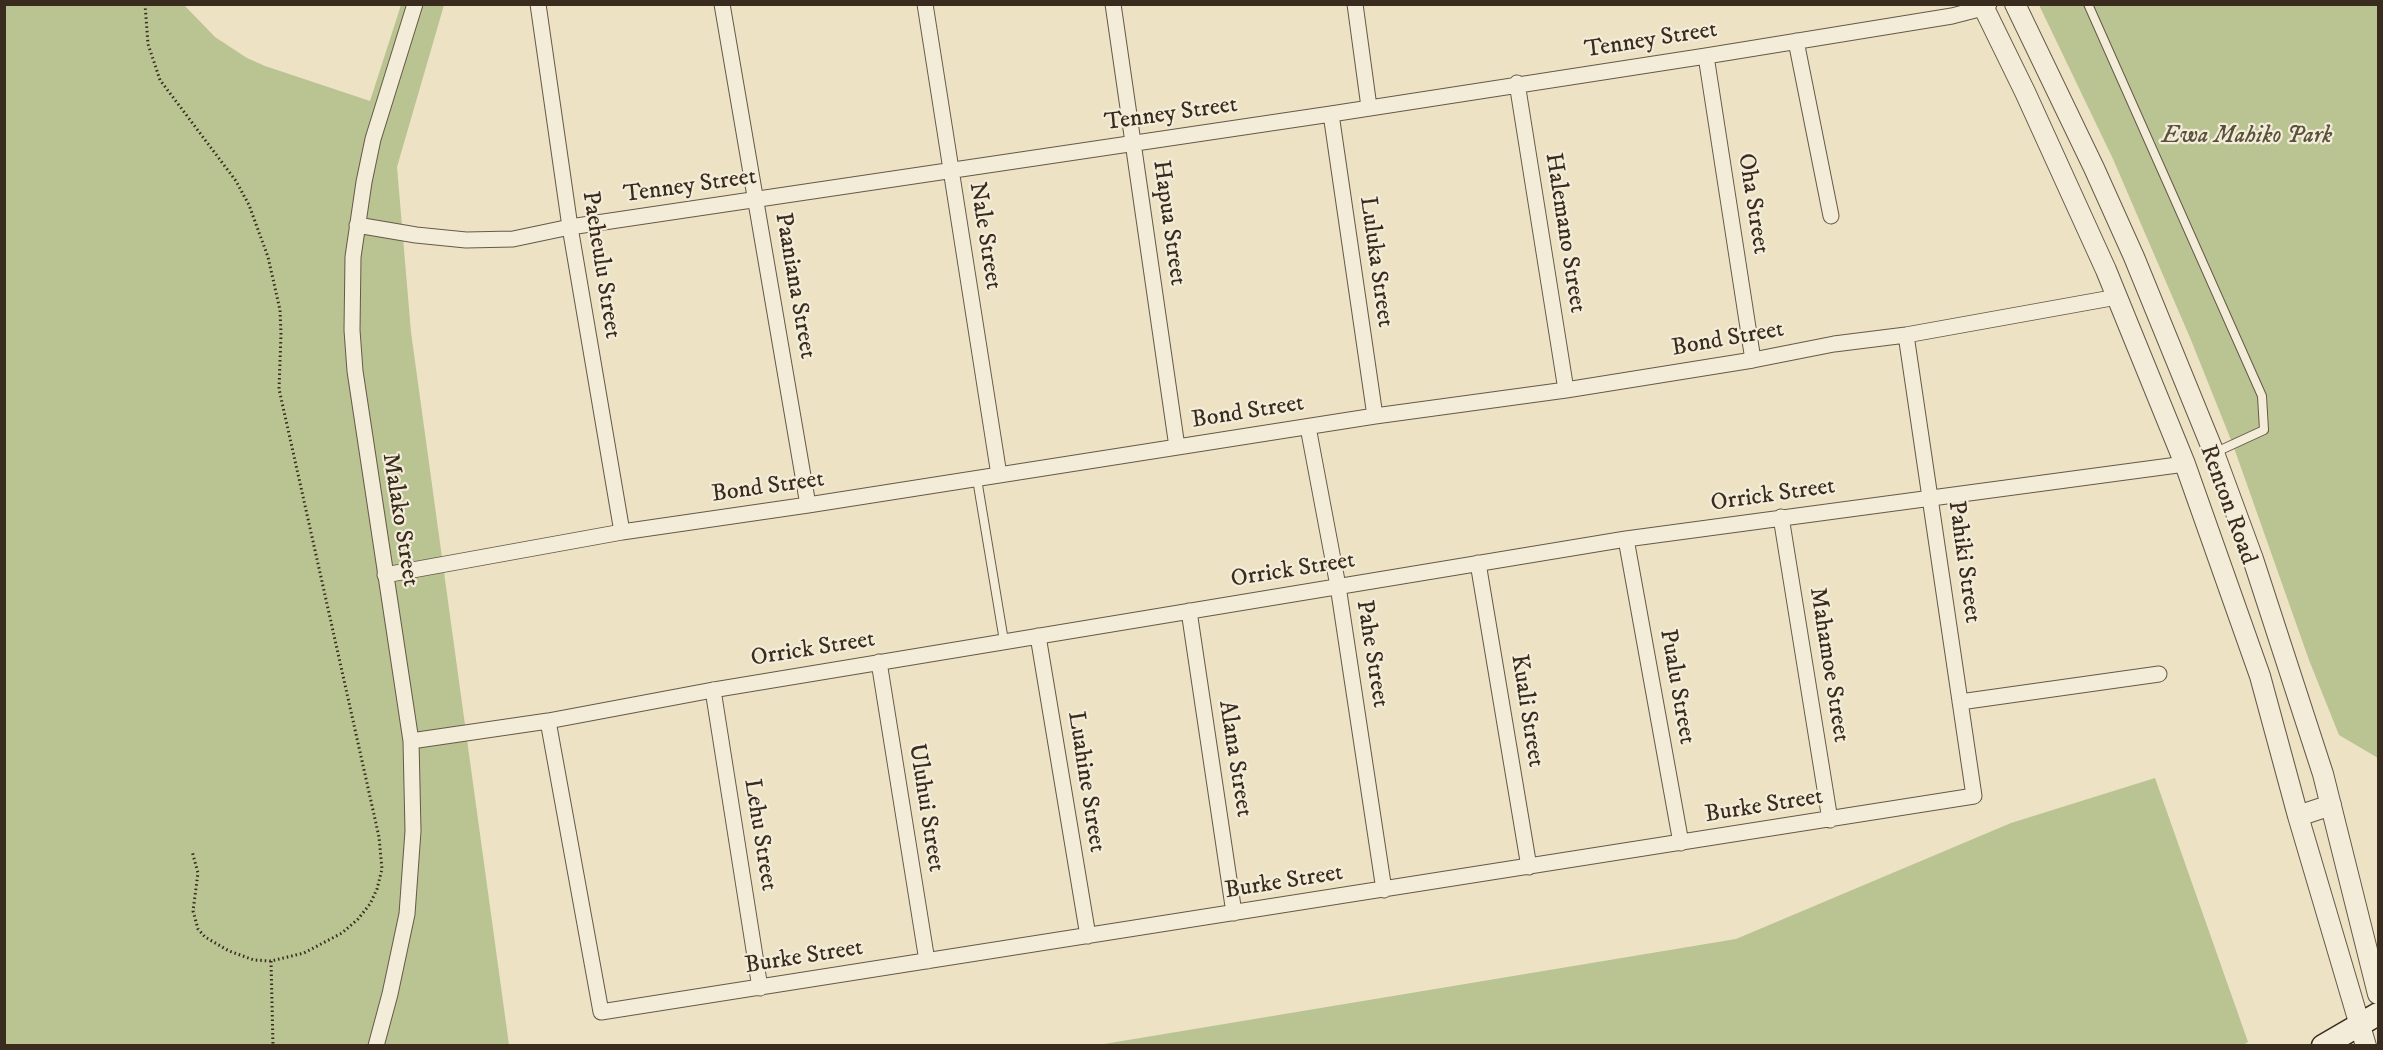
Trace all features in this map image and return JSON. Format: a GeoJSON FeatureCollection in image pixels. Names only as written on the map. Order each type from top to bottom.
{"type":"FeatureCollection","features":[{"type":"Feature","properties":{"kind":"main road"},"geometry":{"type":"LineString","coordinates":[[2323,1046],[2368,1028]]}},
{"type":"Feature","properties":{"kind":"street","name":"Malako Street"},"geometry":{"type":"LineString","coordinates":[[376,1046],[401,946],[409,896],[413,831],[411,741],[362,423],[352,330],[353,257],[373,139],[415,4]]}},
{"type":"Feature","properties":{"kind":"street","name":"Paeheulu Street"},"geometry":{"type":"LineString","coordinates":[[538,4],[570,227],[622,532]]}},
{"type":"Feature","properties":{"kind":"street","name":"Paaniana Street"},"geometry":{"type":"LineString","coordinates":[[722,4],[808,505]]}},
{"type":"Feature","properties":{"kind":"street","name":"Nale Street"},"geometry":{"type":"LineString","coordinates":[[926,4],[999,475]]}},
{"type":"Feature","properties":{"kind":"street","name":"Hapua Street"},"geometry":{"type":"LineString","coordinates":[[1113,4],[1177,447]]}},
{"type":"Feature","properties":{"kind":"street"},"geometry":{"type":"LineString","coordinates":[[1355,4],[1369,107]]}},
{"type":"Feature","properties":{"kind":"street","name":"Renton Road"},"geometry":{"type":"LineString","coordinates":[[2015,4],[2076,128],[2134,257],[2214,453],[2290,666],[2331,805],[2379,994]]}},
{"type":"Feature","properties":{"kind":"street","name":"Tenney Street"},"geometry":{"type":"LineString","coordinates":[[357,225],[416,235],[466,240],[513,239],[570,227],[757,201],[1706,56],[1952,16],[1985,6]]}},
{"type":"Feature","properties":{"kind":"street","name":"Renton Road"},"geometry":{"type":"LineString","coordinates":[[1985,6],[2117,297],[2185,464],[2260,676],[2298,816],[2336,941],[2368,1028]]}},
{"type":"Feature","properties":{"kind":"street"},"geometry":{"type":"LineString","coordinates":[[1796,41],[1831,216]]}},
{"type":"Feature","properties":{"kind":"street","name":"Oha Street"},"geometry":{"type":"LineString","coordinates":[[1706,56],[1753,360]]}},
{"type":"Feature","properties":{"kind":"street","name":"Halemano Street"},"geometry":{"type":"LineString","coordinates":[[1517,84],[1566,390]]}},
{"type":"Feature","properties":{"kind":"street","name":"Luluka Street"},"geometry":{"type":"LineString","coordinates":[[1331,114],[1375,416]]}},
{"type":"Feature","properties":{"kind":"street","name":"Bond Street"},"geometry":{"type":"LineString","coordinates":[[386,575],[622,532],[1375,416],[1566,390],[1753,360],[1834,344],[1906,335],[2117,297]]}},
{"type":"Feature","properties":{"kind":"street","name":"Pahiki Street"},"geometry":{"type":"LineString","coordinates":[[1906,335],[1974,796]]}},
{"type":"Feature","properties":{"kind":"street","name":"Pahe Street"},"geometry":{"type":"LineString","coordinates":[[1308,427],[1338,586],[1384,890]]}},
{"type":"Feature","properties":{"kind":"street","name":"Orrick Street"},"geometry":{"type":"LineString","coordinates":[[411,741],[548,721],[713,690],[1626,539],[1931,496],[2185,464]]}},
{"type":"Feature","properties":{"kind":"street","name":"Mahamoe Street"},"geometry":{"type":"LineString","coordinates":[[1781,518],[1830,820]]}},
{"type":"Feature","properties":{"kind":"street","name":"Pualu Street"},"geometry":{"type":"LineString","coordinates":[[1626,539],[1681,843]]}},
{"type":"Feature","properties":{"kind":"street","name":"Kuali Street"},"geometry":{"type":"LineString","coordinates":[[1478,563],[1529,867]]}},
{"type":"Feature","properties":{"kind":"street","name":"Alana Street"},"geometry":{"type":"LineString","coordinates":[[1188,611],[1234,913]]}},
{"type":"Feature","properties":{"kind":"street","name":"Luahine Street"},"geometry":{"type":"LineString","coordinates":[[1038,636],[1088,936]]}},
{"type":"Feature","properties":{"kind":"street","name":"Uluhui Street"},"geometry":{"type":"LineString","coordinates":[[879,662],[927,961]]}},
{"type":"Feature","properties":{"kind":"street"},"geometry":{"type":"LineString","coordinates":[[1960,702],[2159,674]]}},
{"type":"Feature","properties":{"kind":"street","name":"Lehu Street"},"geometry":{"type":"LineString","coordinates":[[713,690],[760,988]]}},
{"type":"Feature","properties":{"kind":"street","name":"Burke Street"},"geometry":{"type":"LineString","coordinates":[[548,721],[601,1012],[1974,796]]}},
{"type":"Feature","properties":{"kind":"street"},"geometry":{"type":"LineString","coordinates":[[2298,816],[2331,805]]}},
{"type":"Feature","properties":{"kind":"lane"},"geometry":{"type":"LineString","coordinates":[[2088,4],[2262,396],[2264,430],[2214,453]]}},
{"type":"Feature","properties":{"kind":"lane"},"geometry":{"type":"LineString","coordinates":[[976,479],[1004,641]]}},
{"type":"Feature","properties":{"kind":"path"},"geometry":{"type":"LineString","coordinates":[[145,4],[148,44],[160,80],[236,181],[249,205],[268,256],[280,310],[279,389],[381,854],[382,870],[370,904],[342,933],[304,953],[271,961],[254,960],[229,951],[205,937],[198,929],[193,911],[198,873],[192,851]]}},
{"type":"Feature","properties":{"kind":"path"},"geometry":{"type":"LineString","coordinates":[[271,961],[273,1046]]}},
{"type":"Feature","properties":{"kind":"green space"},"geometry":{"type":"Polygon","coordinates":[[[5,5],[184,5],[215,37],[247,58],[370,101],[401,5],[444,5],[397,167],[411,332],[509,1045],[5,1046],[5,5]]]}},
{"type":"Feature","properties":{"kind":"green space","name":"Ewa Mahiko Park"},"geometry":{"type":"Polygon","coordinates":[[[2039,5],[2378,5],[2378,758],[2339,735],[2309,660],[2233,445],[2191,340],[2113,159],[2039,5]]]}},
{"type":"Feature","properties":{"kind":"green space"},"geometry":{"type":"Polygon","coordinates":[[[2155,778],[2248,1042],[2243,1045],[1098,1045],[1736,939],[2011,823],[2155,778]]]}}]}
